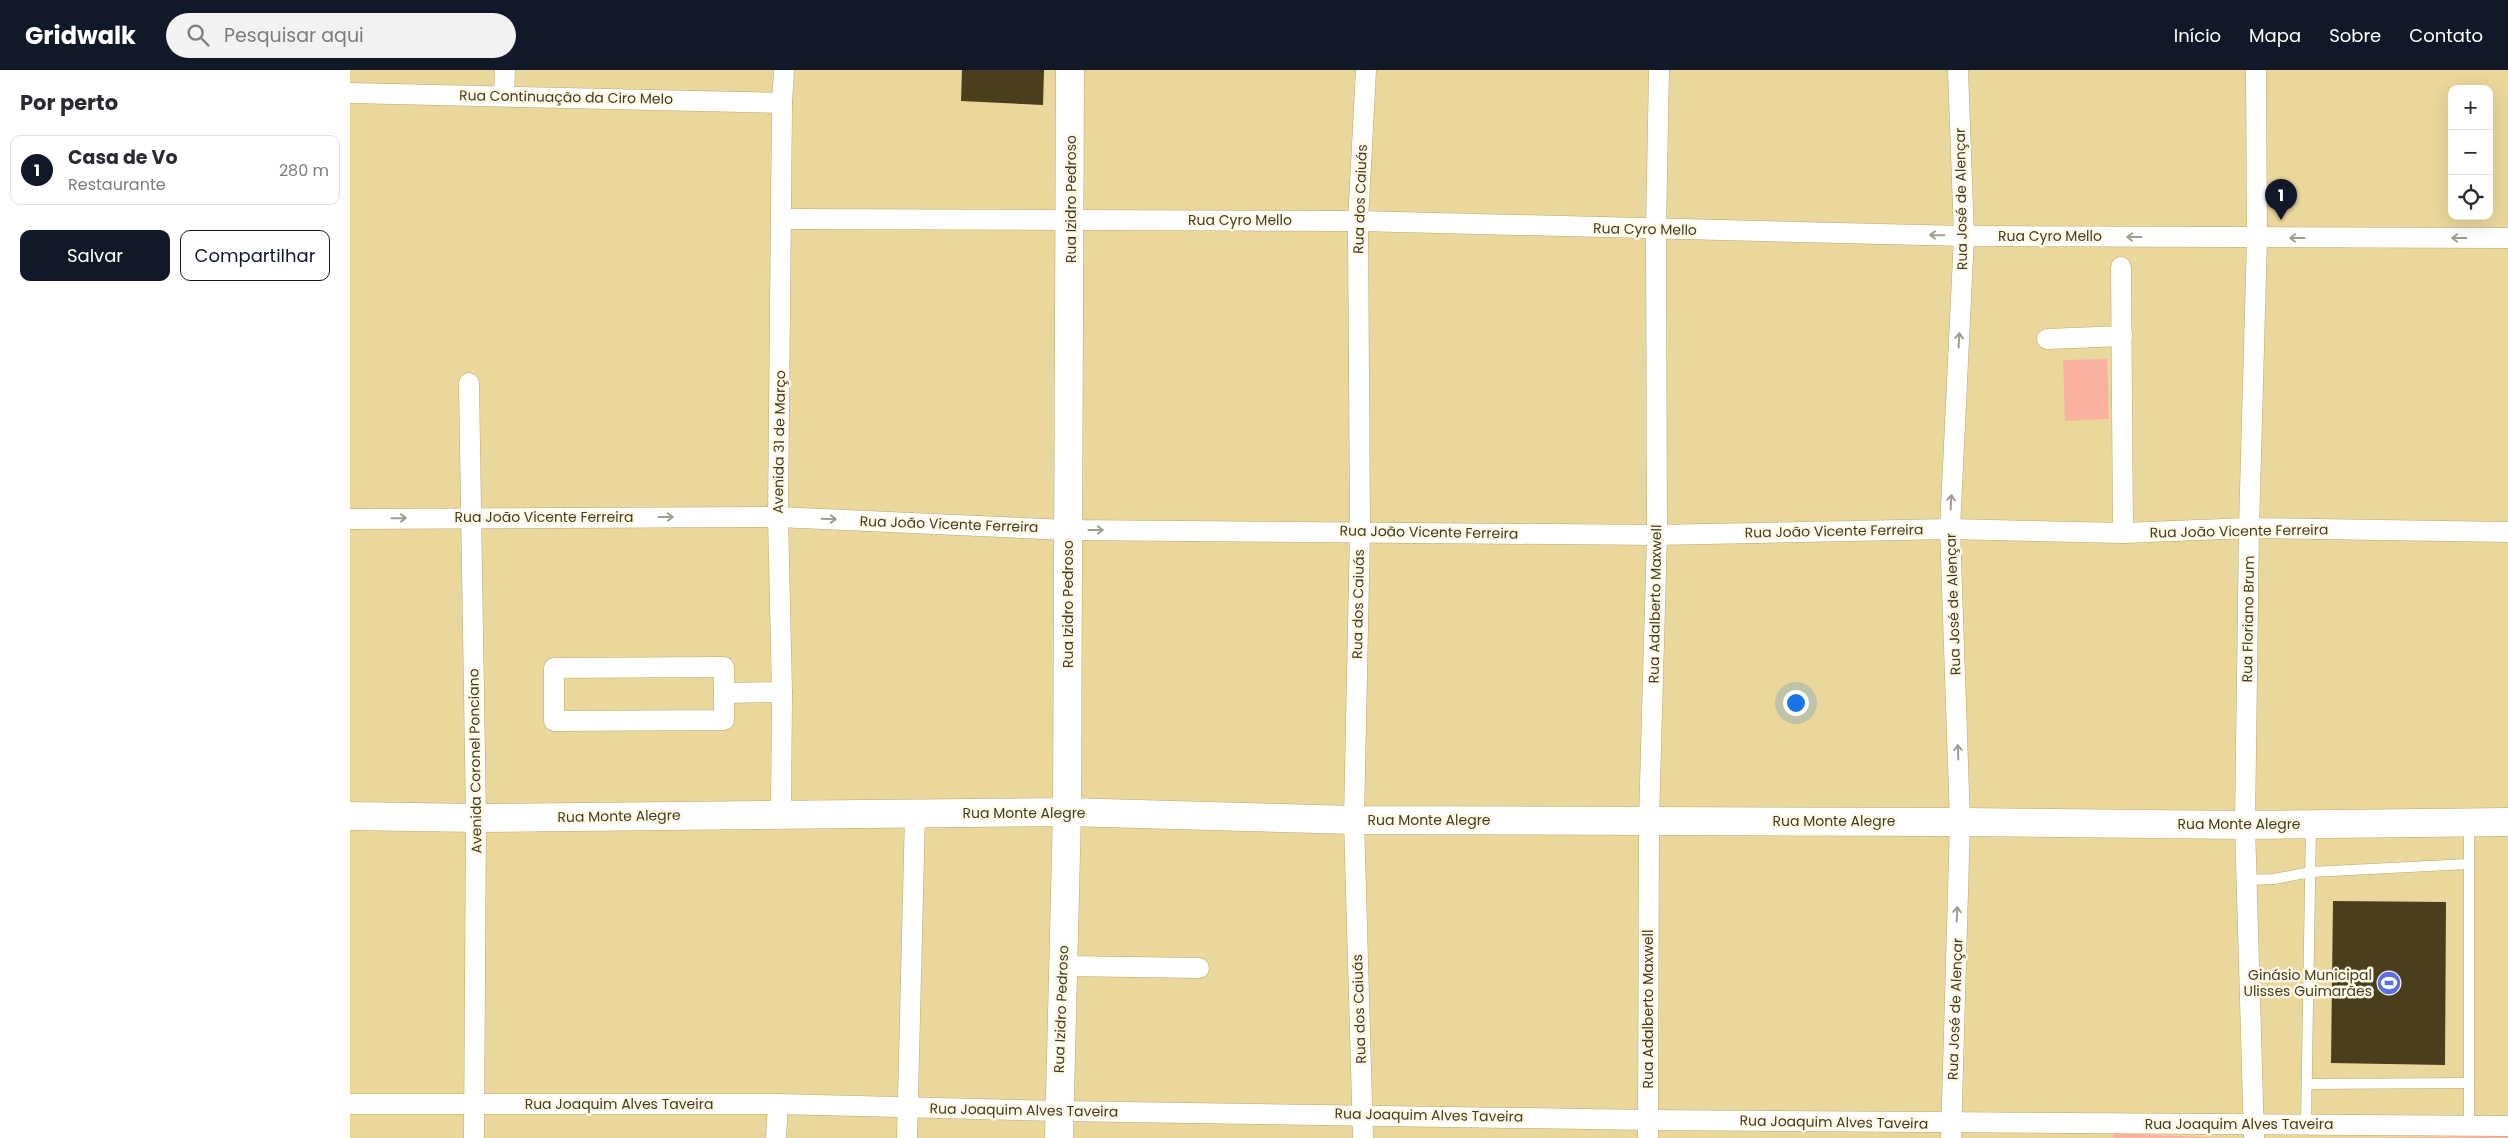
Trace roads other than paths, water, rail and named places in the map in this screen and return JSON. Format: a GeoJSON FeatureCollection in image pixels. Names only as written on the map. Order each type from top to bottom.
{"type":"FeatureCollection","features":[{"type":"Feature","properties":{"kind":"street"},"geometry":{"type":"LineString","coordinates":[[504,95],[505,70]]}},
{"type":"Feature","properties":{"kind":"street","name":"Avenida 31 de Março"},"geometry":{"type":"LineString","coordinates":[[781,814],[782,692],[778,517],[782,103],[784,70]]}},
{"type":"Feature","properties":{"kind":"street","name":"Rua Izidro Pedroso"},"geometry":{"type":"LineString","coordinates":[[1059,1138],[1067,812],[1071,220],[1070,70]]}},
{"type":"Feature","properties":{"kind":"street","name":"Rua dos Caiuás"},"geometry":{"type":"LineString","coordinates":[[1363,1138],[1354,820],[1360,530],[1358,221],[1366,70]]}},
{"type":"Feature","properties":{"kind":"street","name":"Rua Adalberto Maxwell"},"geometry":{"type":"LineString","coordinates":[[1648,1129],[1649,820],[1657,535],[1656,229],[1659,70]]}},
{"type":"Feature","properties":{"kind":"street","name":"Rua José de Alençar"},"geometry":{"type":"LineString","coordinates":[[1951,1131],[1960,822],[1950,529],[1964,236],[1958,70]]}},
{"type":"Feature","properties":{"kind":"street","name":"Rua Floriano Brum"},"geometry":{"type":"LineString","coordinates":[[2255,1131],[2245,825],[2249,528],[2257,238],[2256,70]]}},
{"type":"Feature","properties":{"kind":"street","name":"Rua Continuação da Ciro Melo"},"geometry":{"type":"LineString","coordinates":[[350,93],[504,95],[782,103]]}},
{"type":"Feature","properties":{"kind":"street","name":"Rua Cyro Mello"},"geometry":{"type":"LineString","coordinates":[[782,220],[1358,221],[1964,236],[2508,238]]}},
{"type":"Feature","properties":{"kind":"street"},"geometry":{"type":"LineString","coordinates":[[2121,267],[2123,533]]}},
{"type":"Feature","properties":{"kind":"street"},"geometry":{"type":"LineString","coordinates":[[2047,339],[2122,336]]}},
{"type":"Feature","properties":{"kind":"street","name":"Avenida Coronel Ponciano"},"geometry":{"type":"LineString","coordinates":[[469,383],[476,818],[474,1138]]}},
{"type":"Feature","properties":{"kind":"street","name":"Rua João Vicente Ferreira"},"geometry":{"type":"LineString","coordinates":[[350,519],[778,517],[1068,530],[1360,530],[1657,535],[1950,529],[2123,533],[2249,528],[2508,532]]}},
{"type":"Feature","properties":{"kind":"street"},"geometry":{"type":"LineString","coordinates":[[724,667],[724,693],[724,720],[554,721],[554,668],[724,667]]}},
{"type":"Feature","properties":{"kind":"street"},"geometry":{"type":"LineString","coordinates":[[724,693],[782,692]]}},
{"type":"Feature","properties":{"kind":"street","name":"Rua Monte Alegre"},"geometry":{"type":"LineString","coordinates":[[350,816],[476,818],[1067,812],[1354,820],[1649,820],[2245,825],[2508,822]]}},
{"type":"Feature","properties":{"kind":"street"},"geometry":{"type":"LineString","coordinates":[[907,1138],[915,814]]}},
{"type":"Feature","properties":{"kind":"street"},"geometry":{"type":"LineString","coordinates":[[1062,966],[1199,968]]}},
{"type":"Feature","properties":{"kind":"street","name":"Rua Joaquim Alves Taveira"},"geometry":{"type":"LineString","coordinates":[[350,1104],[778,1104],[1059,1111],[1362,1114],[1648,1129],[2255,1131],[2306,1124],[2508,1126]]}},
{"type":"Feature","properties":{"kind":"street"},"geometry":{"type":"LineString","coordinates":[[776,1138],[778,1104]]}},
{"type":"Feature","properties":{"kind":"lane"},"geometry":{"type":"LineString","coordinates":[[2469,823],[2470,1126]]}},
{"type":"Feature","properties":{"kind":"lane"},"geometry":{"type":"LineString","coordinates":[[2306,1124],[2311,824]]}},
{"type":"Feature","properties":{"kind":"lane"},"geometry":{"type":"LineString","coordinates":[[2247,880],[2274,879],[2311,872],[2468,864]]}},
{"type":"Feature","properties":{"kind":"lane"},"geometry":{"type":"LineString","coordinates":[[2307,1084],[2469,1083]]}},
{"type":"Feature","properties":{"kind":"place","name":"Casa de Vo"},"geometry":{"type":"Point","coordinates":[2281,220]}},
{"type":"Feature","properties":{"kind":"place","name":"Ginásio Municipal Ulisses Guimarães"},"geometry":{"type":"Point","coordinates":[2389,983]}}]}
